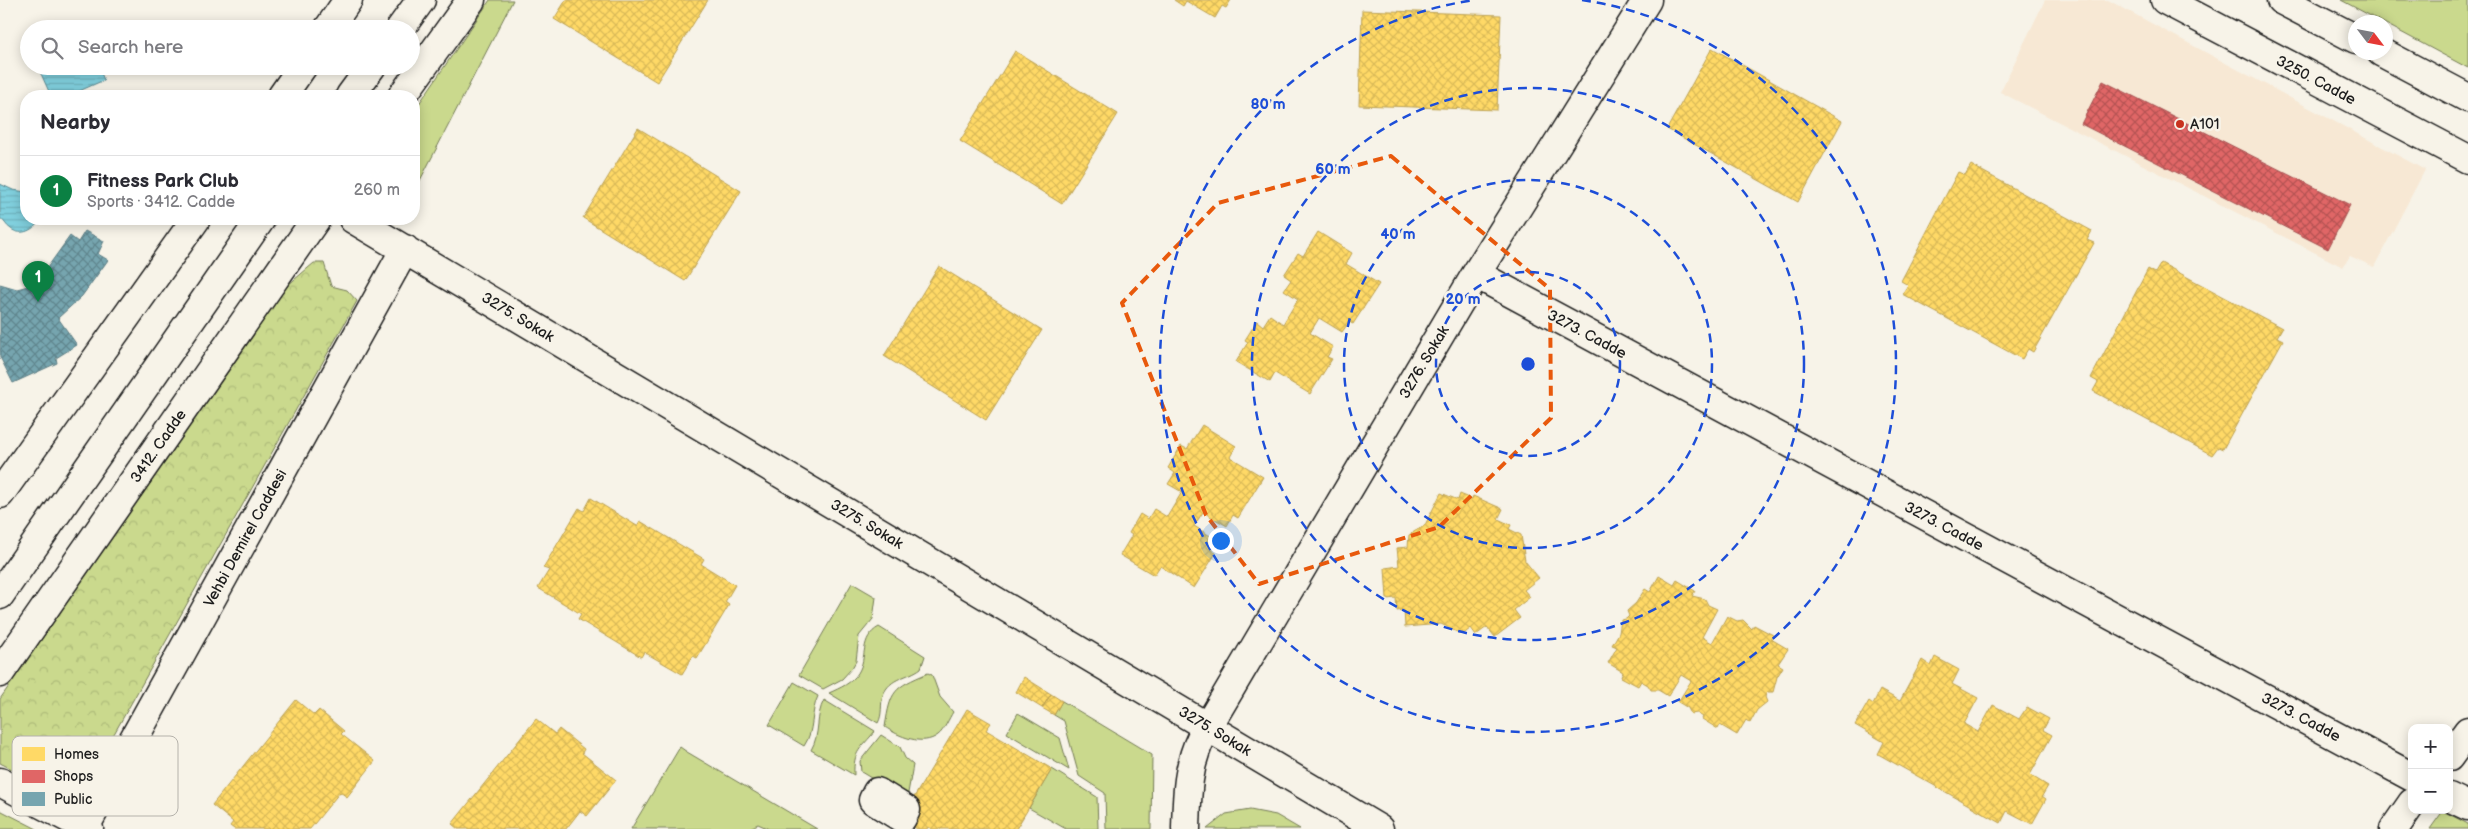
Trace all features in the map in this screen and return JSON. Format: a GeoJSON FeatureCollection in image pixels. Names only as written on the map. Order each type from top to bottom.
{"type":"FeatureCollection","features":[{"type":"Feature","properties":{"kind":"street"},"geometry":{"type":"LineString","coordinates":[[334,20],[348,0]]}},
{"type":"Feature","properties":{"kind":"street"},"geometry":{"type":"LineString","coordinates":[[407,20],[421,0]]}},
{"type":"Feature","properties":{"kind":"street"},"geometry":{"type":"LineString","coordinates":[[420,71],[470,0]]}},
{"type":"Feature","properties":{"kind":"street","name":"3276. Sokak"},"geometry":{"type":"LineString","coordinates":[[1186,829],[1187,781],[1190,767],[1195,751],[1208,727],[1476,274],[1647,0]]}},
{"type":"Feature","properties":{"kind":"street","name":"3250. Cadde"},"geometry":{"type":"LineString","coordinates":[[2165,0],[2468,159]]}},
{"type":"Feature","properties":{"kind":"street"},"geometry":{"type":"LineString","coordinates":[[2281,0],[2348,35]]}},
{"type":"Feature","properties":{"kind":"street"},"geometry":{"type":"LineString","coordinates":[[2393,58],[2468,98]]}},
{"type":"Feature","properties":{"kind":"street"},"geometry":{"type":"LineString","coordinates":[[286,90],[297,75]]}},
{"type":"Feature","properties":{"kind":"street"},"geometry":{"type":"LineString","coordinates":[[354,90],[365,75]]}},
{"type":"Feature","properties":{"kind":"street"},"geometry":{"type":"LineString","coordinates":[[406,90],[417,75]]}},
{"type":"Feature","properties":{"kind":"street"},"geometry":{"type":"LineString","coordinates":[[0,494],[192,225]]}},
{"type":"Feature","properties":{"kind":"street"},"geometry":{"type":"LineString","coordinates":[[0,595],[257,225]]}},
{"type":"Feature","properties":{"kind":"street","name":"3412. Cadde"},"geometry":{"type":"LineString","coordinates":[[0,672],[312,225]]}},
{"type":"Feature","properties":{"kind":"street","name":"3275. Sokak"},"geometry":{"type":"LineString","coordinates":[[364,225],[1379,829]]}},
{"type":"Feature","properties":{"kind":"street","name":"Vehbi Demirel Caddesi"},"geometry":{"type":"LineString","coordinates":[[138,736],[405,250]]}},
{"type":"Feature","properties":{"kind":"street","name":"3273. Cadde"},"geometry":{"type":"LineString","coordinates":[[1476,274],[2408,775]]}},
{"type":"Feature","properties":{"kind":"street"},"geometry":{"type":"LineString","coordinates":[[2453,752],[2468,731]]}},
{"type":"Feature","properties":{"kind":"street"},"geometry":{"type":"LineString","coordinates":[[0,782],[12,788]]}},
{"type":"Feature","properties":{"kind":"street"},"geometry":{"type":"LineString","coordinates":[[2453,799],[2468,806]]}},
{"type":"Feature","properties":{"kind":"street"},"geometry":{"type":"LineString","coordinates":[[2394,829],[2408,809]]}},
{"type":"Feature","properties":{"kind":"street"},"geometry":{"type":"LineString","coordinates":[[64,816],[87,828]]}},
{"type":"Feature","properties":{"kind":"street","name":"Vehbi Demirel Caddesi"},"geometry":{"type":"LineString","coordinates":[[87,828],[94,816]]}},
{"type":"Feature","properties":{"kind":"highlighted area"},"geometry":{"type":"Polygon","coordinates":[[[1391,156],[1550,289],[1551,418],[1439,527],[1259,584],[1206,515],[1122,303],[1218,203],[1391,156]]]}},
{"type":"Feature","properties":{"kind":"shaded area"},"geometry":{"type":"Polygon","coordinates":[[[2045,0],[2108,0],[2425,170],[2374,267],[2350,256],[2343,267],[2000,92],[2045,0]]]}},
{"type":"Feature","properties":{"kind":"green space"},"geometry":{"type":"Polygon","coordinates":[[[490,0],[513,0],[420,180],[420,102],[490,0]]]}},
{"type":"Feature","properties":{"kind":"green space"},"geometry":{"type":"Polygon","coordinates":[[[2341,0],[2468,0],[2468,68],[2393,28],[2393,15],[2369,15],[2341,0]]]}},
{"type":"Feature","properties":{"kind":"green space"},"geometry":{"type":"Polygon","coordinates":[[[314,263],[324,263],[331,286],[347,290],[357,301],[113,736],[12,736],[12,769],[0,763],[0,699],[288,285],[314,263]]]}},
{"type":"Feature","properties":{"kind":"green space"},"geometry":{"type":"Polygon","coordinates":[[[852,583],[876,597],[873,619],[859,636],[856,661],[852,668],[842,679],[823,689],[799,675],[852,583]]]}},
{"type":"Feature","properties":{"kind":"green space"},"geometry":{"type":"Polygon","coordinates":[[[879,627],[925,656],[921,668],[895,681],[886,689],[883,695],[878,723],[829,693],[845,685],[855,677],[863,661],[866,642],[873,631],[879,627]]]}},
{"type":"Feature","properties":{"kind":"green space"},"geometry":{"type":"Polygon","coordinates":[[[928,673],[932,675],[940,697],[953,712],[942,731],[932,738],[918,740],[904,737],[885,727],[889,705],[896,692],[907,683],[928,673]]]}},
{"type":"Feature","properties":{"kind":"green space"},"geometry":{"type":"Polygon","coordinates":[[[794,682],[818,696],[810,734],[804,746],[769,725],[794,682]]]}},
{"type":"Feature","properties":{"kind":"green space"},"geometry":{"type":"Polygon","coordinates":[[[824,700],[875,731],[859,750],[855,760],[854,775],[811,750],[816,737],[821,706],[824,700]]]}},
{"type":"Feature","properties":{"kind":"green space"},"geometry":{"type":"Polygon","coordinates":[[[1062,701],[1152,755],[1151,829],[1106,829],[1105,793],[1079,776],[1064,721],[1054,715],[1062,701]]]}},
{"type":"Feature","properties":{"kind":"green space"},"geometry":{"type":"Polygon","coordinates":[[[1018,713],[1060,738],[1069,770],[1007,733],[1018,713]]]}},
{"type":"Feature","properties":{"kind":"green space"},"geometry":{"type":"Polygon","coordinates":[[[881,735],[900,747],[905,758],[913,765],[908,793],[905,797],[861,772],[860,761],[881,735]]]}},
{"type":"Feature","properties":{"kind":"green space"},"geometry":{"type":"Polygon","coordinates":[[[680,747],[817,829],[769,829],[758,824],[748,829],[631,829],[680,747]]]}},
{"type":"Feature","properties":{"kind":"green space"},"geometry":{"type":"Polygon","coordinates":[[[1052,769],[1097,797],[1098,829],[1066,829],[1029,808],[1052,769]]]}},
{"type":"Feature","properties":{"kind":"green space"},"geometry":{"type":"Polygon","coordinates":[[[0,810],[37,829],[0,829],[0,810]]]}},
{"type":"Feature","properties":{"kind":"green space"},"geometry":{"type":"Polygon","coordinates":[[[1250,810],[1276,815],[1300,829],[1207,829],[1226,814],[1250,810]]]}},
{"type":"Feature","properties":{"kind":"green space"},"geometry":{"type":"Polygon","coordinates":[[[2441,814],[2449,814],[2468,824],[2468,829],[2430,829],[2441,814]]]}},
{"type":"Feature","properties":{"kind":"water"},"geometry":{"type":"Polygon","coordinates":[[[42,75],[102,75],[104,80],[82,90],[48,90],[42,75]]]}},
{"type":"Feature","properties":{"kind":"water"},"geometry":{"type":"Polygon","coordinates":[[[0,184],[20,191],[20,225],[36,225],[28,231],[19,232],[9,228],[0,218],[0,184]]]}},
{"type":"Feature","properties":{"kind":"building: Homes"},"geometry":{"type":"Polygon","coordinates":[[[566,0],[708,0],[657,82],[554,19],[566,0]]]}},
{"type":"Feature","properties":{"kind":"building: Homes"},"geometry":{"type":"Polygon","coordinates":[[[1174,0],[1231,0],[1226,8],[1222,6],[1215,18],[1186,1],[1183,6],[1174,0]]]}},
{"type":"Feature","properties":{"kind":"building: Homes"},"geometry":{"type":"Polygon","coordinates":[[[1362,10],[1501,15],[1497,110],[1359,105],[1362,10]]]}},
{"type":"Feature","properties":{"kind":"building: Homes"},"geometry":{"type":"Polygon","coordinates":[[[1712,48],[1842,121],[1798,202],[1667,129],[1712,48]]]}},
{"type":"Feature","properties":{"kind":"building: Homes"},"geometry":{"type":"Polygon","coordinates":[[[1015,51],[1118,114],[1062,204],[960,141],[1015,51]]]}},
{"type":"Feature","properties":{"kind":"building: Homes"},"geometry":{"type":"Polygon","coordinates":[[[638,128],[741,191],[685,281],[583,218],[638,128]]]}},
{"type":"Feature","properties":{"kind":"building: Homes"},"geometry":{"type":"Polygon","coordinates":[[[1971,165],[2092,231],[2087,240],[2094,243],[2033,352],[2028,349],[2022,359],[1902,294],[1908,285],[1901,281],[1958,172],[1965,175],[1971,165]]]}},
{"type":"Feature","properties":{"kind":"building: Homes"},"geometry":{"type":"Polygon","coordinates":[[[1318,232],[1352,253],[1346,264],[1379,284],[1353,324],[1349,322],[1342,332],[1319,318],[1310,333],[1333,347],[1327,357],[1332,359],[1310,394],[1275,373],[1270,382],[1236,362],[1248,342],[1245,340],[1257,321],[1263,326],[1270,315],[1283,324],[1298,299],[1284,290],[1291,280],[1284,275],[1298,253],[1303,256],[1318,232]]]}},
{"type":"Feature","properties":{"kind":"building: Homes"},"geometry":{"type":"Polygon","coordinates":[[[2161,263],[2282,328],[2277,337],[2283,340],[2223,449],[2218,447],[2212,455],[2093,391],[2098,382],[2091,378],[2148,269],[2155,273],[2161,263]]]}},
{"type":"Feature","properties":{"kind":"building: Homes"},"geometry":{"type":"Polygon","coordinates":[[[939,266],[1042,330],[986,420],[884,356],[939,266]]]}},
{"type":"Feature","properties":{"kind":"building: Homes"},"geometry":{"type":"Polygon","coordinates":[[[1202,425],[1236,446],[1230,457],[1263,477],[1238,518],[1233,515],[1227,526],[1203,512],[1194,526],[1217,540],[1211,550],[1216,553],[1194,588],[1160,566],[1154,575],[1120,555],[1132,535],[1129,533],[1140,514],[1148,519],[1154,509],[1167,517],[1182,492],[1168,484],[1175,473],[1168,468],[1181,446],[1187,449],[1202,425]]]}},
{"type":"Feature","properties":{"kind":"building: Homes"},"geometry":{"type":"Polygon","coordinates":[[[1441,493],[1458,500],[1460,494],[1472,499],[1473,496],[1503,509],[1498,519],[1511,525],[1509,529],[1521,535],[1525,561],[1539,578],[1524,590],[1530,597],[1514,610],[1520,618],[1495,637],[1487,627],[1476,635],[1471,628],[1465,633],[1459,633],[1441,624],[1405,627],[1404,610],[1397,611],[1396,598],[1387,599],[1385,568],[1399,566],[1397,548],[1408,547],[1409,535],[1425,525],[1441,493]]]}},
{"type":"Feature","properties":{"kind":"building: Homes"},"geometry":{"type":"Polygon","coordinates":[[[591,498],[637,526],[640,521],[704,559],[701,564],[735,585],[725,602],[729,605],[697,658],[693,656],[682,674],[644,652],[641,657],[578,619],[581,614],[538,588],[549,570],[543,568],[579,508],[584,511],[591,498]]]}},
{"type":"Feature","properties":{"kind":"building: Homes"},"geometry":{"type":"Polygon","coordinates":[[[1659,576],[1674,585],[1677,580],[1695,591],[1692,596],[1705,599],[1708,605],[1717,609],[1702,637],[1712,643],[1727,616],[1737,621],[1743,620],[1752,629],[1754,625],[1773,635],[1771,639],[1788,649],[1778,664],[1783,667],[1777,677],[1773,692],[1767,692],[1765,697],[1767,702],[1757,710],[1750,723],[1746,720],[1737,735],[1720,725],[1718,729],[1702,719],[1703,717],[1697,713],[1691,714],[1688,708],[1678,702],[1691,681],[1681,675],[1668,696],[1658,690],[1651,690],[1648,685],[1641,681],[1638,686],[1621,677],[1623,672],[1608,663],[1617,647],[1612,645],[1619,633],[1621,620],[1629,616],[1627,611],[1636,603],[1645,589],[1650,592],[1659,576]]]}},
{"type":"Feature","properties":{"kind":"building: Homes"},"geometry":{"type":"Polygon","coordinates":[[[1935,657],[1959,670],[1952,684],[1978,698],[1964,724],[1978,732],[1993,705],[2019,719],[2027,707],[2049,719],[2043,730],[2052,735],[2030,775],[2048,786],[2042,796],[2046,799],[2032,824],[2007,811],[2001,823],[1878,754],[1884,742],[1855,725],[1869,701],[1873,704],[1880,690],[1900,701],[1922,660],[1931,666],[1935,657]]]}},
{"type":"Feature","properties":{"kind":"building: Homes"},"geometry":{"type":"Polygon","coordinates":[[[1024,677],[1051,694],[1042,708],[1016,692],[1024,677]]]}},
{"type":"Feature","properties":{"kind":"building: Homes"},"geometry":{"type":"Polygon","coordinates":[[[1051,694],[1062,701],[1054,715],[1042,708],[1051,694]]]}},
{"type":"Feature","properties":{"kind":"building: Homes"},"geometry":{"type":"Polygon","coordinates":[[[296,700],[314,715],[319,710],[344,731],[341,734],[375,761],[347,797],[340,792],[310,829],[234,829],[230,826],[233,822],[212,805],[296,700]]]}},
{"type":"Feature","properties":{"kind":"building: Homes"},"geometry":{"type":"Polygon","coordinates":[[[967,709],[991,723],[986,730],[1052,769],[1016,829],[932,829],[928,827],[927,829],[917,829],[901,819],[967,709]]]}},
{"type":"Feature","properties":{"kind":"building: Homes"},"geometry":{"type":"Polygon","coordinates":[[[536,719],[555,734],[559,729],[584,749],[582,753],[616,780],[587,816],[580,811],[566,829],[458,829],[452,824],[536,719]]]}},
{"type":"Feature","properties":{"kind":"building: Shops"},"geometry":{"type":"Polygon","coordinates":[[[2103,81],[2350,205],[2328,249],[2081,124],[2103,81]]]}},
{"type":"Feature","properties":{"kind":"building: Public"},"geometry":{"type":"Polygon","coordinates":[[[85,231],[104,241],[98,254],[108,260],[82,296],[58,318],[77,345],[56,358],[57,363],[13,383],[0,357],[0,284],[17,289],[28,286],[44,272],[70,236],[78,242],[85,231]]]}},
{"type":"Feature","properties":{"kind":"place","name":"A101"},"geometry":{"type":"Point","coordinates":[2180,124]}},
{"type":"Feature","properties":{"kind":"place","name":"Fitness Park Club"},"geometry":{"type":"Point","coordinates":[38,302]}}]}
